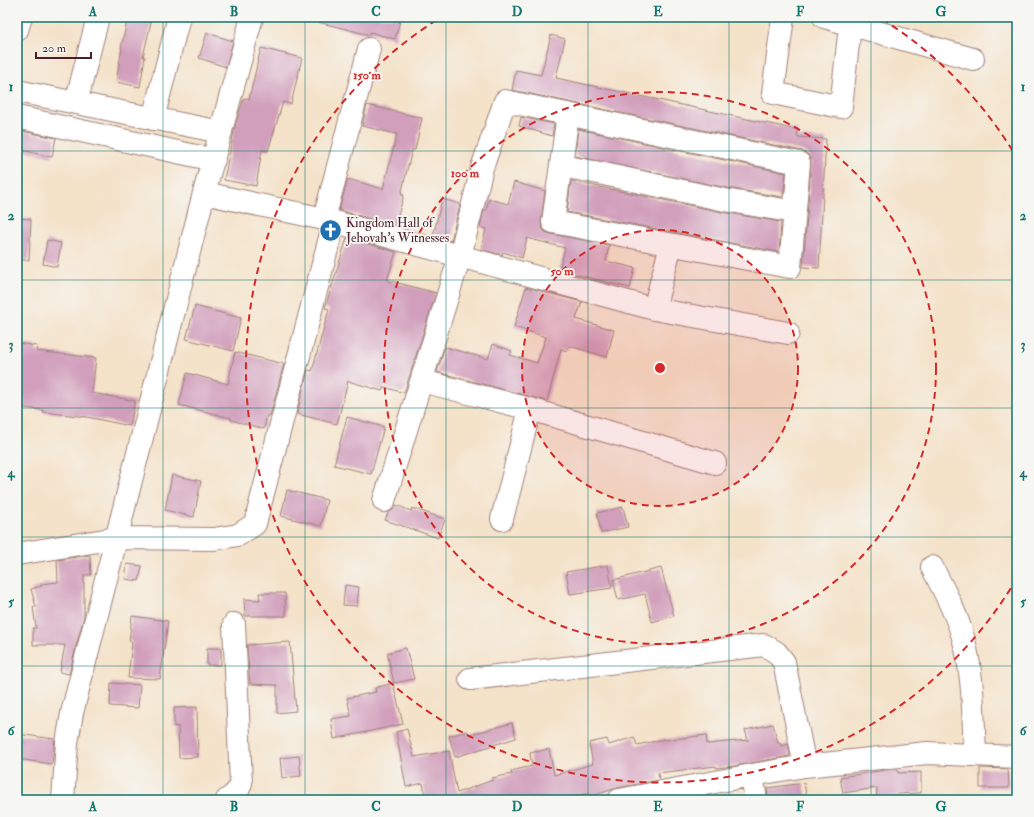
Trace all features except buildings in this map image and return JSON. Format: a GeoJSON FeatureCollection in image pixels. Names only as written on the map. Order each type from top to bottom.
{"type":"FeatureCollection","features":[{"type":"Feature","properties":{"kind":"street"},"geometry":{"type":"LineString","coordinates":[[17,30],[21,17]]}},
{"type":"Feature","properties":{"kind":"street"},"geometry":{"type":"LineString","coordinates":[[76,103],[98,17]]}},
{"type":"Feature","properties":{"kind":"street"},"geometry":{"type":"LineString","coordinates":[[153,119],[179,17]]}},
{"type":"Feature","properties":{"kind":"street"},"geometry":{"type":"LineString","coordinates":[[63,800],[67,743],[72,713],[204,194],[252,17]]}},
{"type":"Feature","properties":{"kind":"street"},"geometry":{"type":"LineString","coordinates":[[783,17],[773,93],[841,107],[851,21]]}},
{"type":"Feature","properties":{"kind":"street"},"geometry":{"type":"LineString","coordinates":[[824,17],[851,21],[973,59]]}},
{"type":"Feature","properties":{"kind":"street"},"geometry":{"type":"LineString","coordinates":[[17,554],[117,538],[214,539],[238,535],[255,524],[369,49]]}},
{"type":"Feature","properties":{"kind":"street"},"geometry":{"type":"LineString","coordinates":[[17,91],[221,132]]}},
{"type":"Feature","properties":{"kind":"street"},"geometry":{"type":"LineString","coordinates":[[384,501],[460,256],[482,168],[505,101],[568,114],[799,163],[790,267],[553,222],[568,114]]}},
{"type":"Feature","properties":{"kind":"street"},"geometry":{"type":"LineString","coordinates":[[17,118],[214,160]]}},
{"type":"Feature","properties":{"kind":"street"},"geometry":{"type":"LineString","coordinates":[[561,166],[724,200],[795,212]]}},
{"type":"Feature","properties":{"kind":"street"},"geometry":{"type":"LineString","coordinates":[[204,194],[329,220],[654,310],[788,333]]}},
{"type":"Feature","properties":{"kind":"street"},"geometry":{"type":"LineString","coordinates":[[654,310],[671,245]]}},
{"type":"Feature","properties":{"kind":"street"},"geometry":{"type":"LineString","coordinates":[[422,381],[530,409],[715,463]]}},
{"type":"Feature","properties":{"kind":"street"},"geometry":{"type":"LineString","coordinates":[[502,519],[530,409]]}},
{"type":"Feature","properties":{"kind":"street"},"geometry":{"type":"LineString","coordinates":[[932,567],[958,620],[963,637],[971,682],[975,755]]}},
{"type":"Feature","properties":{"kind":"street"},"geometry":{"type":"LineString","coordinates":[[228,800],[240,788],[241,783],[234,624]]}},
{"type":"Feature","properties":{"kind":"street"},"geometry":{"type":"LineString","coordinates":[[470,679],[764,645],[776,652],[784,662],[805,766]]}},
{"type":"Feature","properties":{"kind":"street"},"geometry":{"type":"LineString","coordinates":[[619,800],[805,766],[927,753],[1017,757]]}},
{"type":"Feature","properties":{"kind":"street"},"geometry":{"type":"LineString","coordinates":[[752,775],[756,800]]}},
{"type":"Feature","properties":{"kind":"place","name":"Kingdom Hall of Jehovah's Witnesses"},"geometry":{"type":"Point","coordinates":[330,230]}}]}
